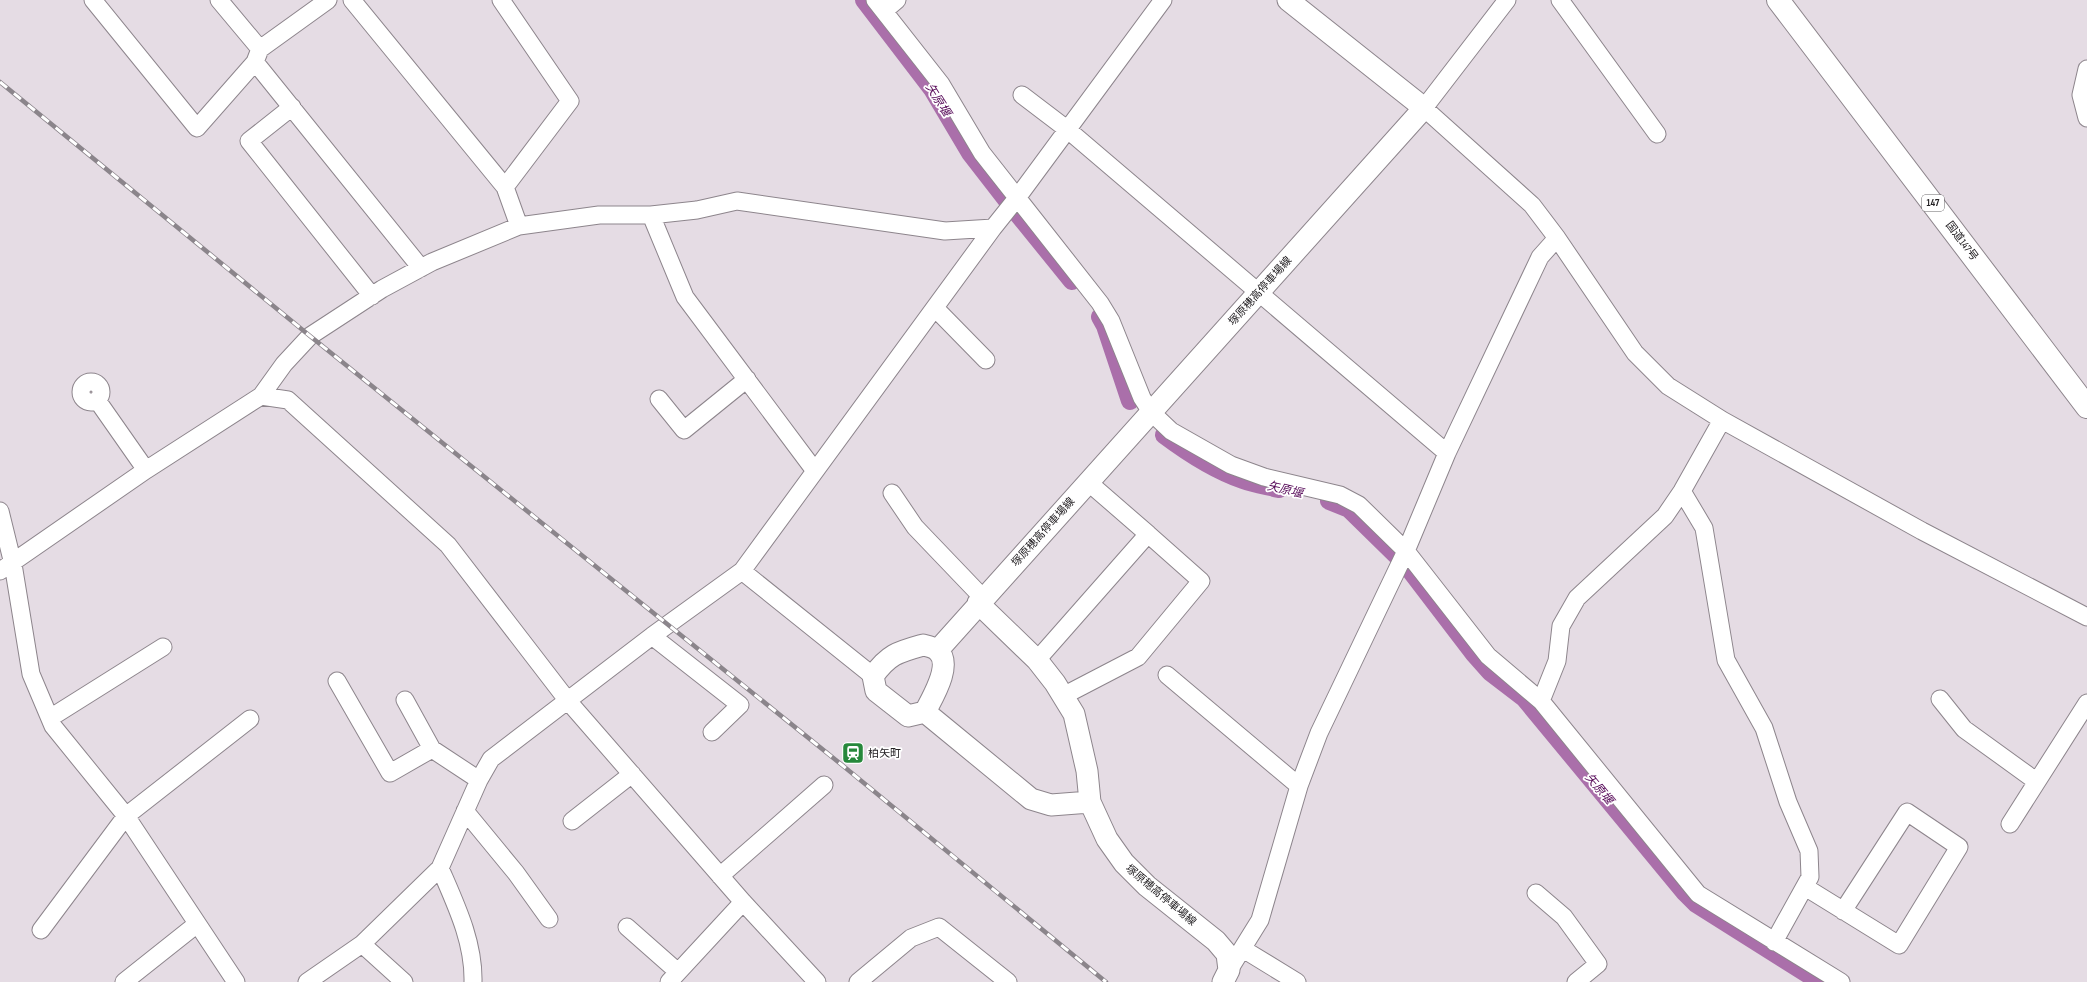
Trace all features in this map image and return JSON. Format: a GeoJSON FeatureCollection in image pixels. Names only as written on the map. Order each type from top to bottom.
{"type":"FeatureCollection","features":[{"type":"Feature","properties":{"kind":"highway","name":"国道147号"},"geometry":{"type":"LineString","coordinates":[[1778,0],[2087,407]]}},
{"type":"Feature","properties":{"kind":"main road"},"geometry":{"type":"LineString","coordinates":[[1288,0],[1424,108]]}},
{"type":"Feature","properties":{"kind":"main road","name":"塚原穂高停車場線"},"geometry":{"type":"LineString","coordinates":[[938,650],[1424,108]]}},
{"type":"Feature","properties":{"kind":"main road","name":"塚原穂高停車場線"},"geometry":{"type":"LineString","coordinates":[[981,601],[1037,660],[1074,714],[1082,743],[1090,802],[1107,840],[1124,863],[1148,886],[1216,941],[1227,954],[1226,976]]}},
{"type":"Feature","properties":{"kind":"main road"},"geometry":{"type":"LineString","coordinates":[[923,645],[938,650],[943,659],[941,681],[925,712],[908,716],[876,691],[873,676],[884,661],[904,650],[923,645]]}},
{"type":"Feature","properties":{"kind":"main road"},"geometry":{"type":"LineString","coordinates":[[925,712],[1031,799],[1051,805],[1090,802]]}},
{"type":"Feature","properties":{"kind":"street"},"geometry":{"type":"LineString","coordinates":[[94,0],[196,128],[258,56],[328,0]]}},
{"type":"Feature","properties":{"kind":"street"},"geometry":{"type":"LineString","coordinates":[[220,0],[292,107],[421,268]]}},
{"type":"Feature","properties":{"kind":"street"},"geometry":{"type":"LineString","coordinates":[[352,0],[505,187],[518,226]]}},
{"type":"Feature","properties":{"kind":"street"},"geometry":{"type":"LineString","coordinates":[[501,0],[570,101],[505,187]]}},
{"type":"Feature","properties":{"kind":"street"},"geometry":{"type":"LineString","coordinates":[[897,0],[880,6],[941,84],[982,153],[1100,303],[1112,321],[1129,369],[1142,398],[1151,412],[1171,431],[1231,465],[1264,476],[1340,495],[1359,505],[1406,551],[1488,656],[1541,701],[1698,894],[1841,982]]}},
{"type":"Feature","properties":{"kind":"street"},"geometry":{"type":"LineString","coordinates":[[311,981],[362,944],[440,868],[479,780],[491,759],[652,636],[742,571],[993,228],[1018,198],[1163,0]]}},
{"type":"Feature","properties":{"kind":"street"},"geometry":{"type":"LineString","coordinates":[[1507,0],[1424,108],[1532,206],[1557,238],[1635,353],[1668,386],[1722,420],[1922,531],[2087,617]]}},
{"type":"Feature","properties":{"kind":"street"},"geometry":{"type":"LineString","coordinates":[[1560,0],[1657,134]]}},
{"type":"Feature","properties":{"kind":"street"},"geometry":{"type":"LineString","coordinates":[[2087,69],[2081,94],[2087,118]]}},
{"type":"Feature","properties":{"kind":"street"},"geometry":{"type":"LineString","coordinates":[[1022,94],[1068,130],[1447,453]]}},
{"type":"Feature","properties":{"kind":"street"},"geometry":{"type":"LineString","coordinates":[[292,107],[250,141],[372,296]]}},
{"type":"Feature","properties":{"kind":"street"},"geometry":{"type":"LineString","coordinates":[[6,567],[146,470],[261,396],[284,364],[310,336],[372,296],[421,268],[518,226],[599,215],[651,215],[697,210],[737,201],[945,231],[993,228]]}},
{"type":"Feature","properties":{"kind":"street"},"geometry":{"type":"LineString","coordinates":[[651,215],[685,297],[815,471]]}},
{"type":"Feature","properties":{"kind":"street"},"geometry":{"type":"LineString","coordinates":[[1226,976],[1260,920],[1299,786],[1319,733],[1406,551],[1447,453],[1540,257],[1557,238]]}},
{"type":"Feature","properties":{"kind":"street"},"geometry":{"type":"LineString","coordinates":[[935,308],[986,360]]}},
{"type":"Feature","properties":{"kind":"street"},"geometry":{"type":"LineString","coordinates":[[659,399],[684,430],[747,379]]}},
{"type":"Feature","properties":{"kind":"street"},"geometry":{"type":"LineString","coordinates":[[261,396],[288,400],[448,545],[568,701],[742,902],[817,982]]}},
{"type":"Feature","properties":{"kind":"street"},"geometry":{"type":"LineString","coordinates":[[97,400],[146,470]]}},
{"type":"Feature","properties":{"kind":"street"},"geometry":{"type":"LineString","coordinates":[[1541,701],[1558,661],[1561,626],[1577,598],[1665,516],[1682,491],[1722,420]]}},
{"type":"Feature","properties":{"kind":"street"},"geometry":{"type":"LineString","coordinates":[[1063,696],[1138,657],[1201,581],[1088,482]]}},
{"type":"Feature","properties":{"kind":"street"},"geometry":{"type":"LineString","coordinates":[[1682,491],[1704,528],[1726,660],[1764,728],[1788,802],[1810,851],[1810,877],[1774,942]]}},
{"type":"Feature","properties":{"kind":"street"},"geometry":{"type":"LineString","coordinates":[[892,493],[915,527],[981,601]]}},
{"type":"Feature","properties":{"kind":"street"},"geometry":{"type":"LineString","coordinates":[[0,510],[6,567],[31,674],[53,726],[126,816],[236,982]]}},
{"type":"Feature","properties":{"kind":"street"},"geometry":{"type":"LineString","coordinates":[[1037,660],[1148,534]]}},
{"type":"Feature","properties":{"kind":"street"},"geometry":{"type":"LineString","coordinates":[[742,571],[873,676]]}},
{"type":"Feature","properties":{"kind":"street"},"geometry":{"type":"LineString","coordinates":[[652,636],[740,705],[712,732]]}},
{"type":"Feature","properties":{"kind":"street"},"geometry":{"type":"LineString","coordinates":[[50,718],[163,647]]}},
{"type":"Feature","properties":{"kind":"street"},"geometry":{"type":"LineString","coordinates":[[1167,675],[1299,786]]}},
{"type":"Feature","properties":{"kind":"street"},"geometry":{"type":"LineString","coordinates":[[337,681],[390,773],[432,749]]}},
{"type":"Feature","properties":{"kind":"street"},"geometry":{"type":"LineString","coordinates":[[1940,699],[1964,729],[2036,781]]}},
{"type":"Feature","properties":{"kind":"street"},"geometry":{"type":"LineString","coordinates":[[405,700],[432,749],[479,780]]}},
{"type":"Feature","properties":{"kind":"street"},"geometry":{"type":"LineString","coordinates":[[2010,824],[2087,703]]}},
{"type":"Feature","properties":{"kind":"street"},"geometry":{"type":"LineString","coordinates":[[42,930],[126,816],[250,719]]}},
{"type":"Feature","properties":{"kind":"street"},"geometry":{"type":"LineString","coordinates":[[572,821],[632,774]]}},
{"type":"Feature","properties":{"kind":"street"},"geometry":{"type":"LineString","coordinates":[[720,876],[824,785]]}},
{"type":"Feature","properties":{"kind":"street"},"geometry":{"type":"LineString","coordinates":[[465,811],[516,873],[549,919]]}},
{"type":"Feature","properties":{"kind":"street"},"geometry":{"type":"LineString","coordinates":[[1805,887],[1899,945],[1959,846],[1907,812],[1843,910]]}},
{"type":"Feature","properties":{"kind":"street"},"geometry":{"type":"LineString","coordinates":[[440,868],[461,916],[473,962],[473,982]]}},
{"type":"Feature","properties":{"kind":"street"},"geometry":{"type":"LineString","coordinates":[[1536,893],[1564,917],[1598,964],[1576,982]]}},
{"type":"Feature","properties":{"kind":"street"},"geometry":{"type":"LineString","coordinates":[[627,927],[674,977],[742,902]]}},
{"type":"Feature","properties":{"kind":"street"},"geometry":{"type":"LineString","coordinates":[[124,982],[197,924]]}},
{"type":"Feature","properties":{"kind":"street"},"geometry":{"type":"LineString","coordinates":[[858,982],[911,938],[939,927],[1008,982]]}},
{"type":"Feature","properties":{"kind":"street"},"geometry":{"type":"LineString","coordinates":[[362,944],[401,981]]}},
{"type":"Feature","properties":{"kind":"street"},"geometry":{"type":"LineString","coordinates":[[1243,949],[1297,982]]}},
{"type":"Feature","properties":{"kind":"waterway","name":"矢原堰"},"geometry":{"type":"LineString","coordinates":[[864,0],[932,89],[970,153],[1008,202]]}},
{"type":"Feature","properties":{"kind":"waterway","name":"矢原堰"},"geometry":{"type":"LineString","coordinates":[[1016,212],[1072,281]]}},
{"type":"Feature","properties":{"kind":"waterway","name":"矢原堰"},"geometry":{"type":"LineString","coordinates":[[1100,317],[1105,326],[1130,401]]}},
{"type":"Feature","properties":{"kind":"waterway","name":"矢原堰"},"geometry":{"type":"LineString","coordinates":[[1164,435],[1192,455],[1232,476],[1279,489]]}},
{"type":"Feature","properties":{"kind":"waterway","name":"矢原堰"},"geometry":{"type":"LineString","coordinates":[[1329,501],[1349,509],[1397,556]]}},
{"type":"Feature","properties":{"kind":"waterway","name":"矢原堰"},"geometry":{"type":"LineString","coordinates":[[1406,565],[1474,654],[1490,672],[1524,698],[1685,893],[1696,904],[1820,982]]}},
{"type":"Feature","properties":{"kind":"railway"},"geometry":{"type":"LineString","coordinates":[[0,82],[310,336],[842,765],[1106,982]]}},
{"type":"Feature","properties":{"kind":"place","name":"柏矢町"},"geometry":{"type":"Point","coordinates":[853,753]}}]}
